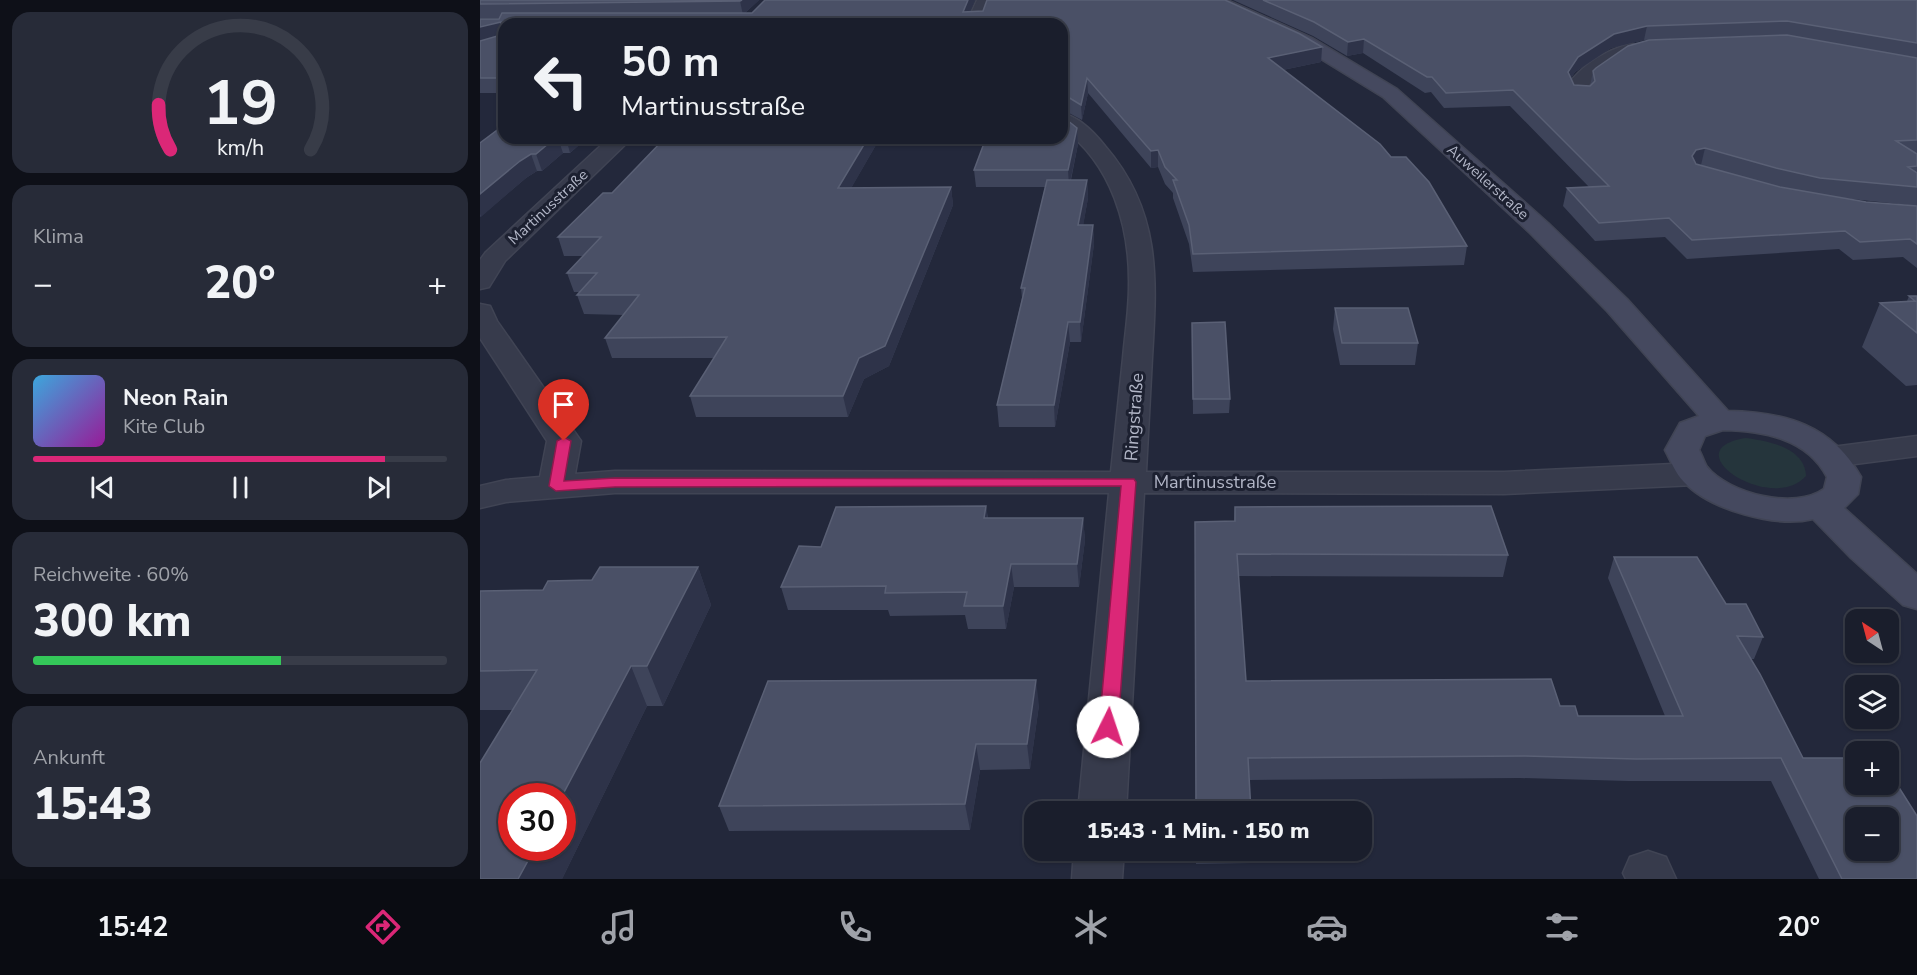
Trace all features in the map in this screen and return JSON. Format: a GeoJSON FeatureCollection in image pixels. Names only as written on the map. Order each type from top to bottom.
{"type":"FeatureCollection","features":[{"type":"Feature","properties":{"kind":"street"},"geometry":{"type":"LineString","coordinates":[[977,18],[985,0]]}},
{"type":"Feature","properties":{"kind":"street","name":"Auweilerstraße"},"geometry":{"type":"LineString","coordinates":[[1214,0],[1306,42],[1390,93],[1539,228],[1594,282],[1719,420]]}},
{"type":"Feature","properties":{"kind":"street"},"geometry":{"type":"LineString","coordinates":[[1580,95],[1577,86],[1584,77],[1618,54],[1644,47]]}},
{"type":"Feature","properties":{"kind":"street","name":"Ringstraße"},"geometry":{"type":"LineString","coordinates":[[1068,124],[1080,133],[1107,163],[1120,187],[1139,240],[1143,287],[1103,801]]}},
{"type":"Feature","properties":{"kind":"street","name":"Martinusstraße"},"geometry":{"type":"LineString","coordinates":[[480,281],[495,257],[615,144]]}},
{"type":"Feature","properties":{"kind":"street"},"geometry":{"type":"LineString","coordinates":[[480,312],[483,321],[564,441],[556,486]]}},
{"type":"Feature","properties":{"kind":"street"},"geometry":{"type":"LineString","coordinates":[[1719,420],[1749,420],[1781,427],[1810,440],[1832,457],[1844,477],[1840,494],[1821,506],[1791,511],[1754,505],[1720,492],[1695,474],[1682,450],[1692,430],[1719,420]]}},
{"type":"Feature","properties":{"kind":"street"},"geometry":{"type":"LineString","coordinates":[[1832,457],[1917,446]]}},
{"type":"Feature","properties":{"kind":"street","name":"Martinusstraße"},"geometry":{"type":"LineString","coordinates":[[480,497],[506,491],[615,482],[1504,483],[1695,474]]}},
{"type":"Feature","properties":{"kind":"street"},"geometry":{"type":"LineString","coordinates":[[1821,506],[1864,549],[1917,595]]}},
{"type":"Feature","properties":{"kind":"street"},"geometry":{"type":"LineString","coordinates":[[1097,879],[1098,861]]}},
{"type":"Feature","properties":{"kind":"shaded area"},"geometry":{"type":"Polygon","coordinates":[[[1746,438],[1765,441],[1793,452],[1804,466],[1806,476],[1790,486],[1771,488],[1752,484],[1735,476],[1723,465],[1719,454],[1726,444],[1746,438]]]}},
{"type":"Feature","properties":{"kind":"building"},"geometry":{"type":"Polygon","coordinates":[[[480,0],[742,0],[480,4],[480,0]]]}},
{"type":"Feature","properties":{"kind":"building"},"geometry":{"type":"Polygon","coordinates":[[[765,0],[968,0],[963,12],[983,11],[987,0],[1225,0],[1300,34],[1322,47],[1268,58],[1380,144],[1391,157],[1406,157],[1429,182],[1467,246],[1193,254],[1189,225],[1173,180],[1177,180],[1165,167],[1158,150],[1151,151],[1087,78],[1081,105],[1068,97],[1068,18],[500,18],[502,13],[752,13],[765,0]]]}},
{"type":"Feature","properties":{"kind":"building"},"geometry":{"type":"Polygon","coordinates":[[[1263,0],[1917,0],[1917,43],[1787,21],[1647,26],[1614,34],[1578,57],[1568,72],[1574,85],[1590,86],[1595,81],[1593,71],[1596,68],[1628,46],[1649,40],[1787,35],[1917,58],[1917,140],[1896,141],[1917,154],[1917,166],[1908,167],[1917,173],[1917,187],[1820,178],[1705,148],[1696,150],[1692,156],[1696,164],[1780,187],[1866,202],[1917,206],[1917,244],[1910,239],[1860,242],[1845,231],[1692,240],[1669,218],[1599,223],[1567,188],[1609,186],[1513,90],[1446,93],[1432,77],[1427,77],[1364,39],[1348,42],[1314,22],[1263,0]]]}},
{"type":"Feature","properties":{"kind":"building"},"geometry":{"type":"Polygon","coordinates":[[[480,19],[498,19],[498,23],[480,27],[480,19]]]}},
{"type":"Feature","properties":{"kind":"building"},"geometry":{"type":"Polygon","coordinates":[[[498,36],[498,78],[480,78],[480,41],[498,36]]]}},
{"type":"Feature","properties":{"kind":"building"},"geometry":{"type":"Polygon","coordinates":[[[1068,121],[1077,128],[1068,170],[974,170],[984,144],[1068,144],[1068,121]]]}},
{"type":"Feature","properties":{"kind":"building"},"geometry":{"type":"Polygon","coordinates":[[[498,130],[498,144],[548,144],[536,154],[531,154],[520,161],[480,194],[480,143],[498,130]]]}},
{"type":"Feature","properties":{"kind":"building"},"geometry":{"type":"Polygon","coordinates":[[[659,144],[864,144],[838,188],[951,187],[885,346],[859,358],[843,396],[690,396],[727,337],[605,338],[639,295],[577,295],[597,273],[567,273],[601,237],[558,237],[603,193],[612,193],[659,144]]]}},
{"type":"Feature","properties":{"kind":"building"},"geometry":{"type":"Polygon","coordinates":[[[1047,180],[1087,180],[1078,225],[1093,225],[1080,322],[1068,322],[1054,405],[997,405],[1025,288],[1021,288],[1047,180]]]}},
{"type":"Feature","properties":{"kind":"building"},"geometry":{"type":"Polygon","coordinates":[[[1909,296],[1917,296],[1917,333],[1880,303],[1915,301],[1909,296]]]}},
{"type":"Feature","properties":{"kind":"building"},"geometry":{"type":"Polygon","coordinates":[[[1335,308],[1408,308],[1418,343],[1342,343],[1335,308]]]}},
{"type":"Feature","properties":{"kind":"building"},"geometry":{"type":"Polygon","coordinates":[[[1225,322],[1230,399],[1193,399],[1192,323],[1225,322]]]}},
{"type":"Feature","properties":{"kind":"building"},"geometry":{"type":"Polygon","coordinates":[[[986,506],[984,518],[1083,518],[1077,564],[1011,564],[1003,606],[964,606],[967,592],[885,593],[886,586],[781,587],[799,546],[821,547],[836,507],[986,506]]]}},
{"type":"Feature","properties":{"kind":"building"},"geometry":{"type":"Polygon","coordinates":[[[1491,506],[1508,555],[1237,554],[1246,681],[1551,679],[1560,706],[1575,706],[1578,716],[1683,716],[1614,557],[1697,557],[1726,604],[1746,604],[1763,637],[1737,636],[1760,674],[1803,758],[1845,758],[1845,795],[1899,795],[1899,787],[1917,816],[1917,879],[1842,879],[1781,758],[1636,759],[1525,756],[1248,758],[1250,801],[1196,801],[1195,522],[1235,521],[1235,507],[1491,506]]]}},
{"type":"Feature","properties":{"kind":"building"},"geometry":{"type":"Polygon","coordinates":[[[600,567],[698,567],[647,666],[631,666],[569,783],[498,783],[498,861],[528,861],[518,879],[480,879],[480,763],[537,670],[480,671],[480,591],[543,590],[548,581],[592,580],[600,567]]]}},
{"type":"Feature","properties":{"kind":"building"},"geometry":{"type":"Polygon","coordinates":[[[1036,680],[1027,744],[976,744],[965,804],[719,806],[768,681],[1036,680]]]}},
{"type":"Feature","properties":{"kind":"route"},"geometry":{"type":"LineString","coordinates":[[564,441],[556,486],[615,482],[1129,482],[1108,727]]}}]}
